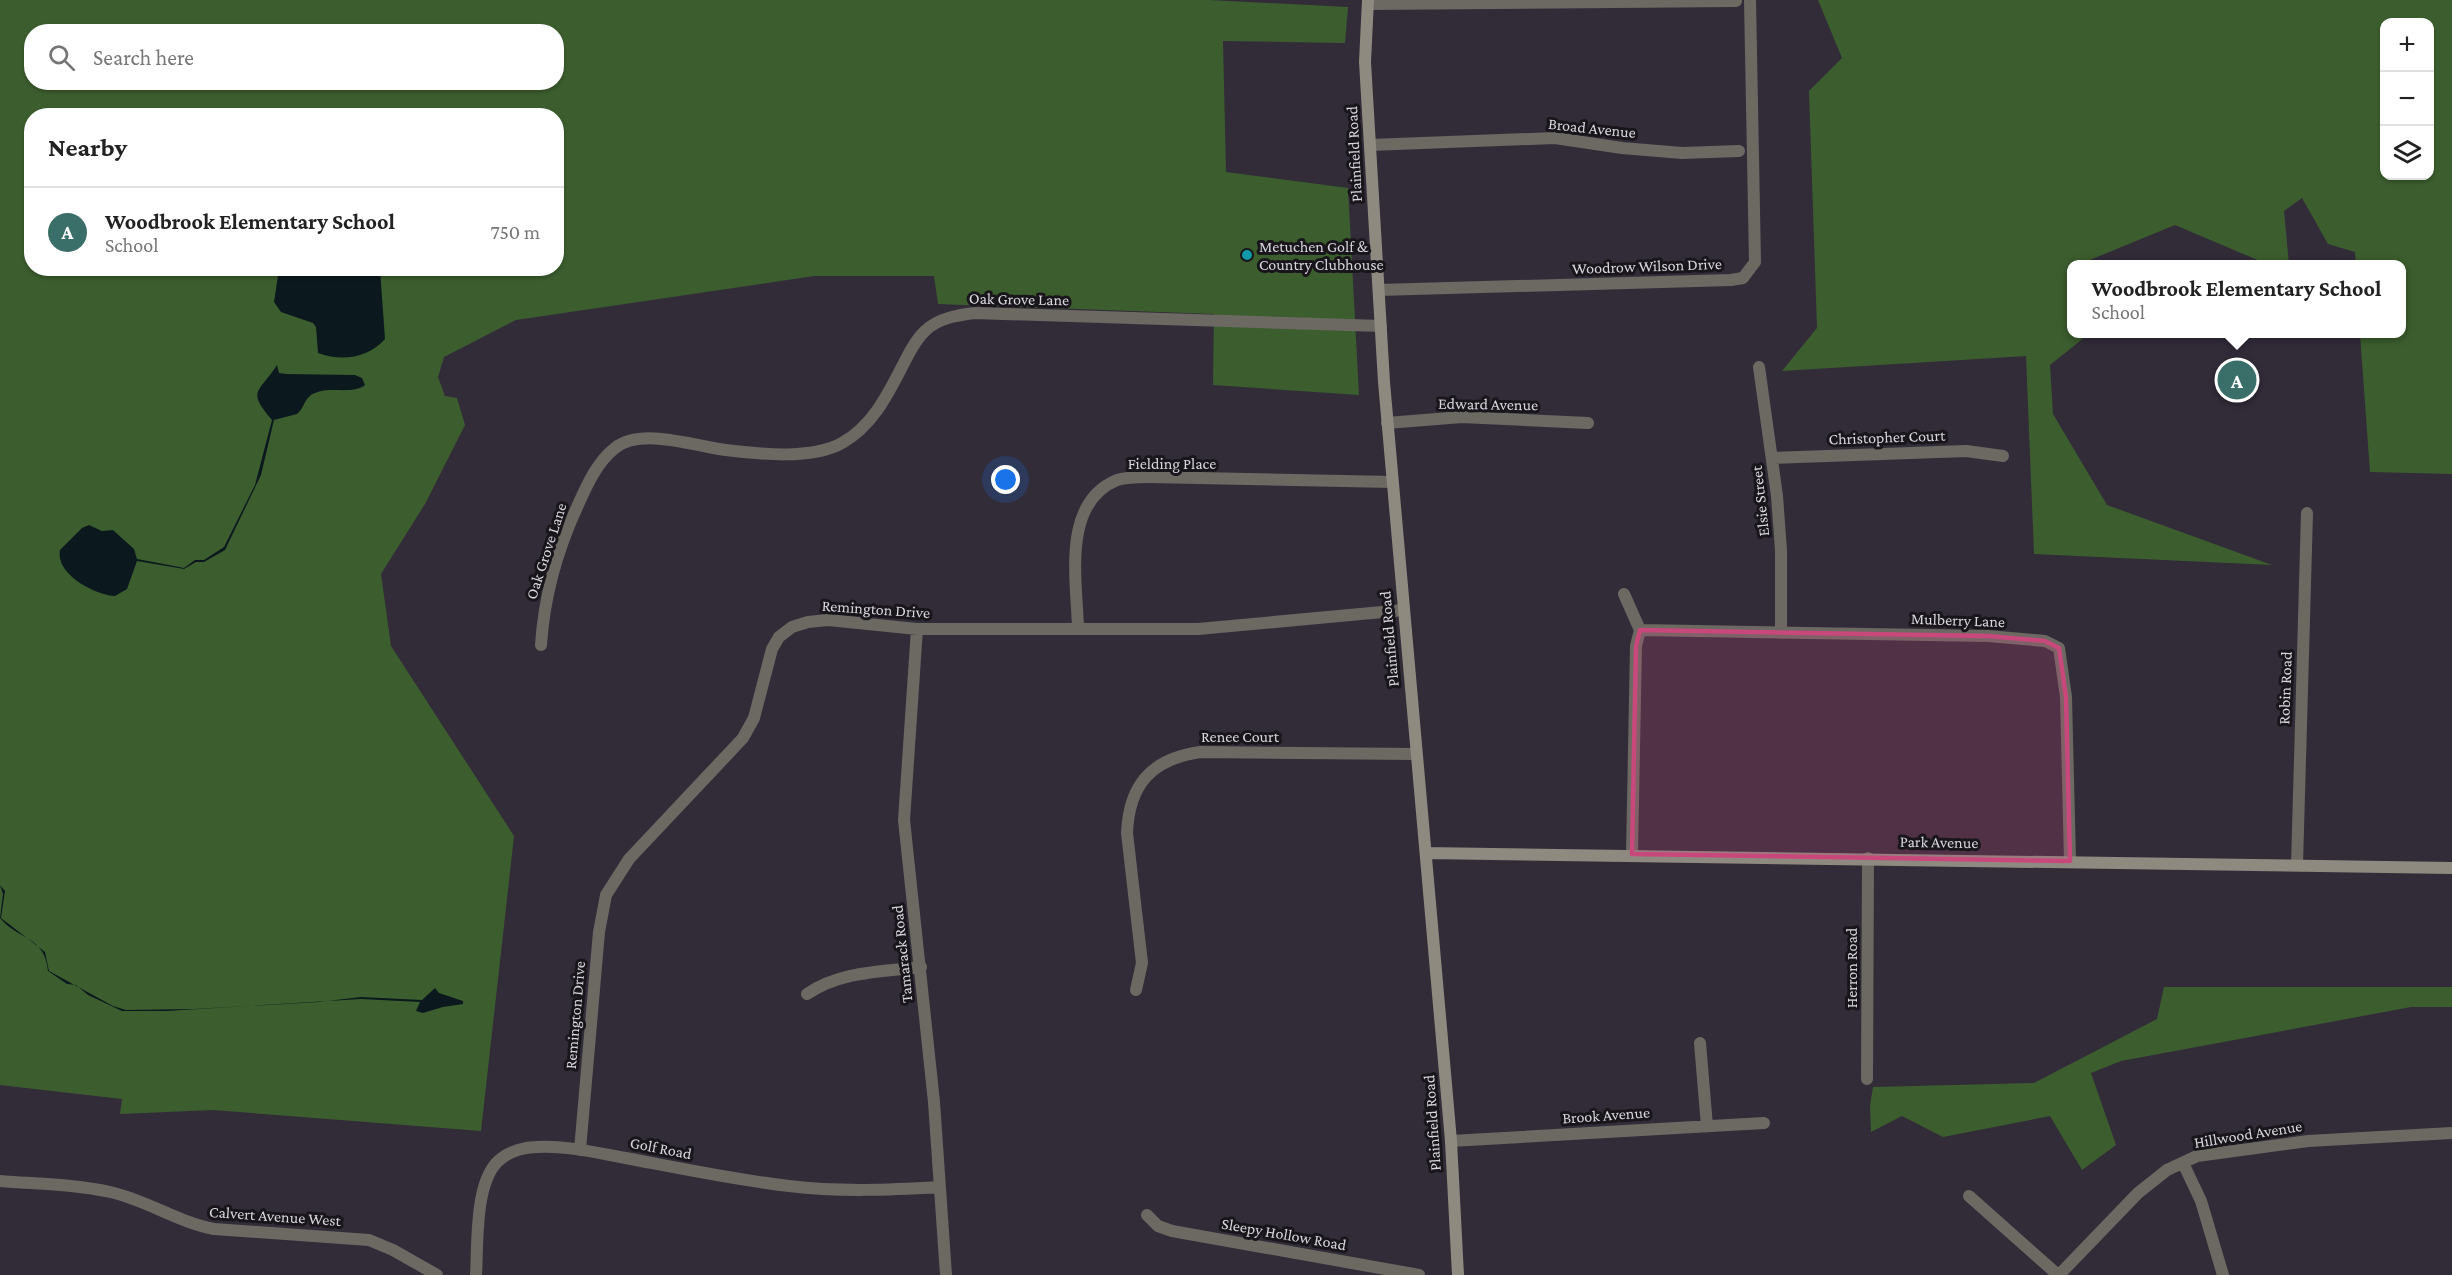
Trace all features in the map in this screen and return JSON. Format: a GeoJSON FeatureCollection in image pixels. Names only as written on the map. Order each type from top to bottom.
{"type":"FeatureCollection","features":[{"type":"Feature","properties":{"kind":"street","name":"Woodrow Wilson Drive"},"geometry":{"type":"LineString","coordinates":[[1379,290],[1743,278],[1755,262],[1750,0]]}},
{"type":"Feature","properties":{"kind":"street","name":"Plainfield Road"},"geometry":{"type":"LineString","coordinates":[[1368,2],[1365,62],[1387,423],[1451,1141],[1458,1275]]}},
{"type":"Feature","properties":{"kind":"street"},"geometry":{"type":"LineString","coordinates":[[1368,2],[1736,2]]}},
{"type":"Feature","properties":{"kind":"street","name":"Broad Avenue"},"geometry":{"type":"LineString","coordinates":[[1370,145],[1555,138],[1622,148],[1682,153],[1739,151]]}},
{"type":"Feature","properties":{"kind":"street","name":"Oak Grove Lane"},"geometry":{"type":"LineString","coordinates":[[541,645],[543,619],[570,520],[596,470],[616,446],[628,441],[648,438],[724,450],[782,454],[825,450],[839,445],[866,426],[912,347],[925,330],[953,316],[975,313],[1381,326]]}},
{"type":"Feature","properties":{"kind":"street","name":"Elsie Street"},"geometry":{"type":"LineString","coordinates":[[1759,367],[1772,458],[1781,550],[1781,633]]}},
{"type":"Feature","properties":{"kind":"street","name":"Edward Avenue"},"geometry":{"type":"LineString","coordinates":[[1387,423],[1462,417],[1587,423]]}},
{"type":"Feature","properties":{"kind":"street","name":"Christopher Court"},"geometry":{"type":"LineString","coordinates":[[1772,458],[1966,451],[2003,456]]}},
{"type":"Feature","properties":{"kind":"street","name":"Fielding Place"},"geometry":{"type":"LineString","coordinates":[[1078,629],[1076,550],[1078,525],[1084,510],[1096,495],[1118,480],[1149,477],[1392,482]]}},
{"type":"Feature","properties":{"kind":"street","name":"Robin Road"},"geometry":{"type":"LineString","coordinates":[[2297,865],[2307,513]]}},
{"type":"Feature","properties":{"kind":"street"},"geometry":{"type":"LineString","coordinates":[[1624,594],[1640,630],[1636,646],[1632,854]]}},
{"type":"Feature","properties":{"kind":"street","name":"Remington Drive"},"geometry":{"type":"LineString","coordinates":[[580,1150],[601,913],[606,895],[615,877],[642,844],[743,738],[754,718],[772,649],[779,637],[792,627],[808,622],[828,621],[917,629],[1198,629],[1404,610]]}},
{"type":"Feature","properties":{"kind":"street","name":"Tamarack Road"},"geometry":{"type":"LineString","coordinates":[[917,629],[904,820],[934,1102],[946,1275]]}},
{"type":"Feature","properties":{"kind":"street","name":"Mulberry Lane"},"geometry":{"type":"LineString","coordinates":[[1640,630],[1988,636],[2045,640],[2059,648],[2066,697],[2070,861]]}},
{"type":"Feature","properties":{"kind":"street","name":"Renee Court"},"geometry":{"type":"LineString","coordinates":[[1136,990],[1142,963],[1127,820],[1139,788],[1157,765],[1169,759],[1200,752],[1416,754]]}},
{"type":"Feature","properties":{"kind":"street","name":"Park Avenue"},"geometry":{"type":"LineString","coordinates":[[1426,853],[1632,854],[2452,867]]}},
{"type":"Feature","properties":{"kind":"street","name":"Herron Road"},"geometry":{"type":"LineString","coordinates":[[1867,1079],[1868,858]]}},
{"type":"Feature","properties":{"kind":"street"},"geometry":{"type":"LineString","coordinates":[[807,994],[824,982],[841,977],[921,967]]}},
{"type":"Feature","properties":{"kind":"street"},"geometry":{"type":"LineString","coordinates":[[1700,1043],[1707,1126]]}},
{"type":"Feature","properties":{"kind":"street","name":"Brook Avenue"},"geometry":{"type":"LineString","coordinates":[[1451,1141],[1764,1123]]}},
{"type":"Feature","properties":{"kind":"street","name":"Hillwood Avenue"},"geometry":{"type":"LineString","coordinates":[[2058,1275],[2138,1192],[2167,1170],[2197,1156],[2308,1141],[2452,1133]]}},
{"type":"Feature","properties":{"kind":"street","name":"Golf Road"},"geometry":{"type":"LineString","coordinates":[[476,1275],[482,1193],[489,1173],[500,1159],[515,1151],[536,1147],[580,1150],[731,1178],[789,1186],[881,1190],[939,1187]]}},
{"type":"Feature","properties":{"kind":"street"},"geometry":{"type":"LineString","coordinates":[[2182,1163],[2202,1201],[2213,1233],[2223,1275]]}},
{"type":"Feature","properties":{"kind":"street","name":"Calvert Avenue West"},"geometry":{"type":"LineString","coordinates":[[0,1181],[110,1192],[132,1198],[193,1225],[214,1229],[369,1240],[393,1250],[437,1275]]}},
{"type":"Feature","properties":{"kind":"street"},"geometry":{"type":"LineString","coordinates":[[1969,1196],[2058,1275]]}},
{"type":"Feature","properties":{"kind":"street","name":"Sleepy Hollow Road"},"geometry":{"type":"LineString","coordinates":[[1147,1215],[1158,1226],[1172,1231],[1419,1275]]}},
{"type":"Feature","properties":{"kind":"highlighted area"},"geometry":{"type":"Polygon","coordinates":[[[1640,630],[1988,636],[2045,641],[2059,648],[2066,697],[2070,861],[1632,854],[1636,646],[1640,630]]]}},
{"type":"Feature","properties":{"kind":"green space"},"geometry":{"type":"Polygon","coordinates":[[[0,0],[1208,0],[1348,7],[1345,43],[1223,41],[1226,172],[1348,188],[1359,395],[1213,385],[1214,314],[938,304],[934,276],[814,276],[516,320],[444,357],[438,377],[445,396],[457,398],[465,425],[425,504],[381,574],[391,646],[514,836],[481,1131],[213,1110],[120,1114],[122,1099],[0,1085],[0,0]]]}},
{"type":"Feature","properties":{"kind":"green space"},"geometry":{"type":"Polygon","coordinates":[[[1818,0],[2452,0],[2452,474],[2370,472],[2360,338],[2406,338],[2406,260],[2356,260],[2355,252],[2328,244],[2302,198],[2284,211],[2289,260],[2258,260],[2175,225],[2090,260],[2067,260],[2067,338],[2084,338],[2050,365],[2053,414],[2107,505],[2272,565],[2034,554],[2026,356],[1782,371],[1817,328],[1809,91],[1842,58],[1818,0]]]}},
{"type":"Feature","properties":{"kind":"green space"},"geometry":{"type":"Polygon","coordinates":[[[2164,987],[2452,987],[2452,1007],[2411,1007],[2121,1061],[2091,1073],[2116,1145],[2082,1170],[2050,1116],[1943,1137],[1902,1116],[1871,1132],[1870,1106],[1873,1087],[2034,1083],[2157,1019],[2164,987]]]}},
{"type":"Feature","properties":{"kind":"shaded area"},"geometry":{"type":"Polygon","coordinates":[[[278,276],[380,276],[385,339],[363,354],[345,358],[318,353],[316,327],[313,323],[281,312],[274,302],[278,276]]]}},
{"type":"Feature","properties":{"kind":"shaded area"},"geometry":{"type":"Polygon","coordinates":[[[277,365],[279,373],[286,374],[355,375],[362,378],[365,385],[354,389],[315,393],[309,397],[297,414],[274,420],[261,475],[225,550],[204,562],[196,562],[184,569],[137,561],[127,589],[115,596],[97,592],[70,575],[60,559],[60,550],[82,528],[89,525],[102,531],[113,530],[134,549],[137,559],[184,568],[195,560],[204,560],[224,547],[255,485],[272,420],[257,397],[261,387],[277,365]]]}},
{"type":"Feature","properties":{"kind":"shaded area"},"geometry":{"type":"Polygon","coordinates":[[[0,885],[5,891],[1,918],[27,938],[0,918],[3,894],[0,885]]]}},
{"type":"Feature","properties":{"kind":"shaded area"},"geometry":{"type":"Polygon","coordinates":[[[38,946],[45,952],[49,971],[74,985],[67,984],[48,971],[46,960],[38,946]]]}},
{"type":"Feature","properties":{"kind":"shaded area"},"geometry":{"type":"Polygon","coordinates":[[[79,987],[113,1006],[126,1010],[250,1006],[167,1011],[122,1011],[88,995],[79,987]]]}},
{"type":"Feature","properties":{"kind":"shaded area"},"geometry":{"type":"Polygon","coordinates":[[[435,988],[439,993],[463,1001],[463,1004],[423,1013],[416,1011],[420,1002],[361,999],[326,1001],[361,997],[422,1000],[435,988]]]}},
{"type":"Feature","properties":{"kind":"place","name":"Metuchen Golf & Country Clubhouse"},"geometry":{"type":"Point","coordinates":[1247,255]}},
{"type":"Feature","properties":{"kind":"place","name":"Woodbrook Elementary School"},"geometry":{"type":"Point","coordinates":[2237,380]}}]}
